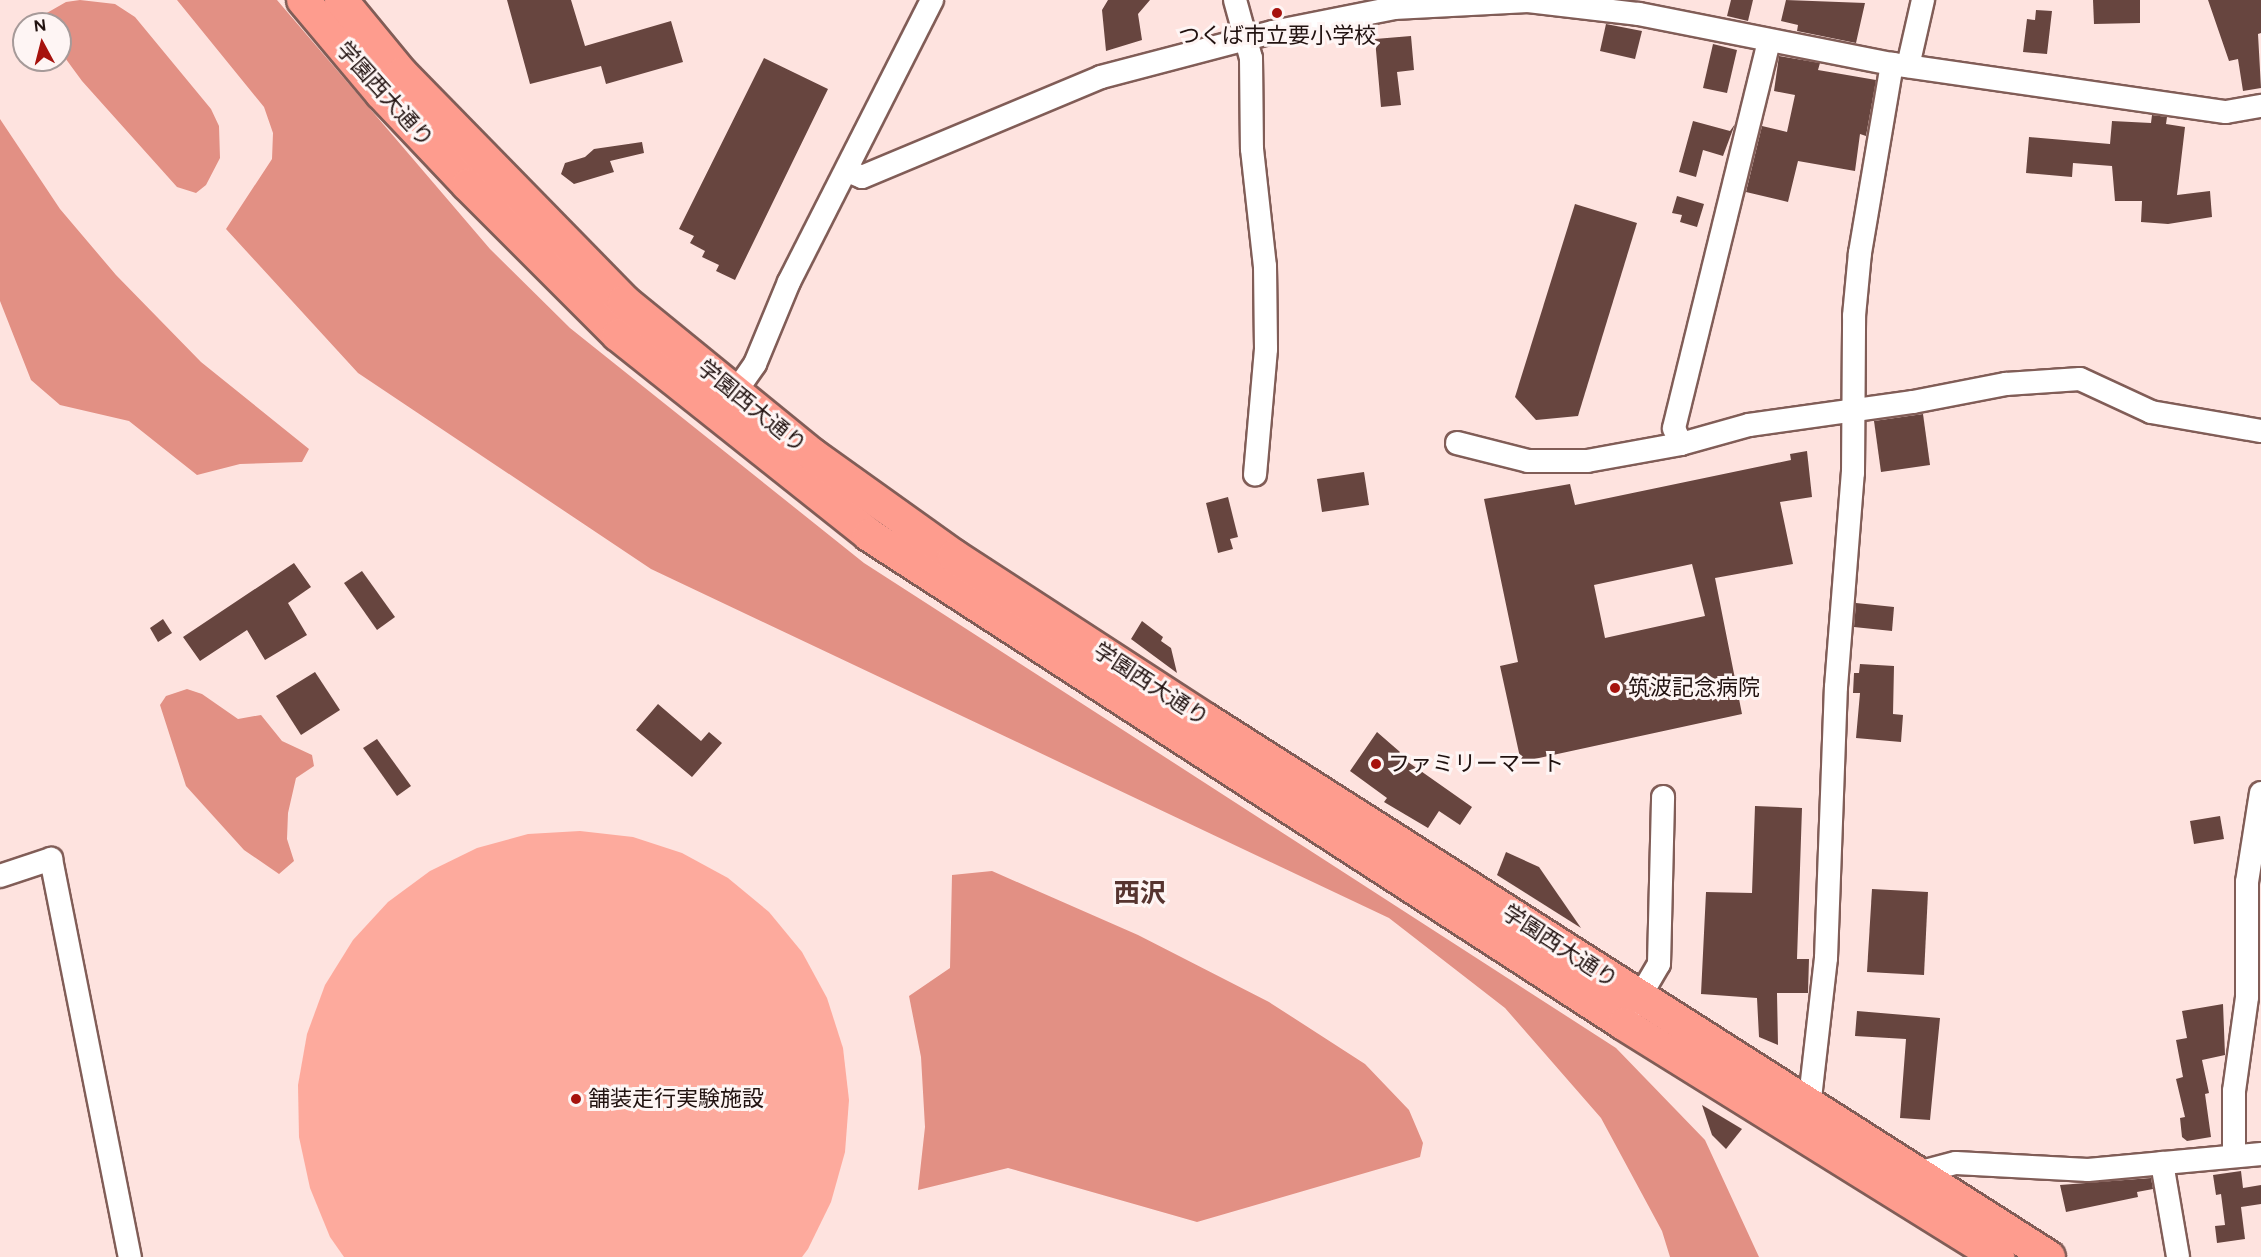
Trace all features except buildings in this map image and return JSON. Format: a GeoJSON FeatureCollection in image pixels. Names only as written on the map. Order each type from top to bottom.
{"type":"FeatureCollection","features":[{"type":"Feature","properties":{"kind":"highway","name":"学園西大通り"},"geometry":{"type":"LineString","coordinates":[[303,0],[381,93],[468,185],[618,335],[726,405]]}},
{"type":"Feature","properties":{"kind":"highway","name":"学園西大通り"},"geometry":{"type":"LineString","coordinates":[[341,0],[402,74],[726,405],[869,535],[1632,1011],[1806,1135],[1999,1257]]}},
{"type":"Feature","properties":{"kind":"highway","name":"学園西大通り"},"geometry":{"type":"LineString","coordinates":[[1632,1011],[1809,1104],[2049,1257]]}},
{"type":"Feature","properties":{"kind":"street"},"geometry":{"type":"LineString","coordinates":[[726,405],[755,364],[789,282],[848,171],[932,0]]}},
{"type":"Feature","properties":{"kind":"street"},"geometry":{"type":"LineString","coordinates":[[1235,0],[1247,39],[1252,149],[1265,290],[1266,350],[1255,475]]}},
{"type":"Feature","properties":{"kind":"street"},"geometry":{"type":"LineString","coordinates":[[1806,1135],[1826,958],[1837,676],[1853,473],[1851,409],[1860,253],[1900,65],[1923,0]]}},
{"type":"Feature","properties":{"kind":"street"},"geometry":{"type":"LineString","coordinates":[[848,171],[862,177],[1101,78],[1247,39],[1395,8],[1528,1],[1639,14],[1900,65],[2226,112],[2261,106]]}},
{"type":"Feature","properties":{"kind":"street"},"geometry":{"type":"LineString","coordinates":[[1681,444],[1674,428],[1769,40]]}},
{"type":"Feature","properties":{"kind":"street"},"geometry":{"type":"LineString","coordinates":[[1457,443],[1528,460],[1587,461],[1681,444],[1749,425],[1914,402],[2006,384],[2080,379],[2151,412],[2261,431]]}},
{"type":"Feature","properties":{"kind":"street"},"geometry":{"type":"LineString","coordinates":[[2234,1156],[2234,1091],[2247,997],[2247,882],[2261,793]]}},
{"type":"Feature","properties":{"kind":"street"},"geometry":{"type":"LineString","coordinates":[[1632,1011],[1659,964],[1663,797]]}},
{"type":"Feature","properties":{"kind":"street"},"geometry":{"type":"LineString","coordinates":[[0,876],[51,859],[130,1257]]}},
{"type":"Feature","properties":{"kind":"street"},"geometry":{"type":"LineString","coordinates":[[1918,1173],[1956,1163],[2088,1170],[2261,1154]]}},
{"type":"Feature","properties":{"kind":"street"},"geometry":{"type":"LineString","coordinates":[[2162,1163],[2178,1257]]}},
{"type":"Feature","properties":{"kind":"shaded area"},"geometry":{"type":"Polygon","coordinates":[[[80,0],[115,4],[135,17],[211,109],[219,126],[220,158],[206,185],[196,193],[177,187],[72,67],[72,12],[48,12],[66,2],[80,0]]]}},
{"type":"Feature","properties":{"kind":"shaded area"},"geometry":{"type":"Polygon","coordinates":[[[177,0],[277,0],[490,249],[570,328],[864,563],[1616,1048],[1705,1140],[1759,1257],[1670,1257],[1662,1231],[1601,1118],[1505,1008],[1389,918],[651,569],[358,373],[226,229],[272,159],[273,133],[264,107],[177,0]]]}},
{"type":"Feature","properties":{"kind":"shaded area"},"geometry":{"type":"Polygon","coordinates":[[[0,119],[60,209],[116,275],[201,362],[309,449],[302,462],[240,464],[197,475],[129,421],[60,405],[31,380],[0,301],[0,119]]]}},
{"type":"Feature","properties":{"kind":"shaded area"},"geometry":{"type":"Polygon","coordinates":[[[187,689],[202,694],[238,719],[261,715],[282,741],[312,755],[314,766],[296,778],[288,813],[287,839],[294,861],[279,874],[244,850],[186,786],[160,705],[166,696],[187,689]]]}},
{"type":"Feature","properties":{"kind":"shaded area"},"geometry":{"type":"Polygon","coordinates":[[[580,831],[633,837],[682,853],[728,878],[769,912],[802,952],[827,998],[843,1048],[849,1100],[845,1152],[831,1202],[808,1249],[802,1257],[344,1257],[330,1237],[310,1188],[299,1137],[298,1085],[307,1034],[325,985],[353,940],[388,902],[430,871],[477,848],[528,834],[580,831]]]}},
{"type":"Feature","properties":{"kind":"shaded area"},"geometry":{"type":"Polygon","coordinates":[[[992,871],[1138,935],[1269,1002],[1365,1064],[1409,1110],[1423,1143],[1420,1157],[1197,1222],[1008,1168],[918,1190],[925,1127],[921,1057],[909,996],[950,968],[952,875],[992,871]]]}},
{"type":"Feature","properties":{"kind":"place","name":"つくば市立要小学校"},"geometry":{"type":"Point","coordinates":[1277,13]}},
{"type":"Feature","properties":{"kind":"place","name":"筑波記念病院"},"geometry":{"type":"Point","coordinates":[1615,688]}},
{"type":"Feature","properties":{"kind":"place","name":"ファミリーマート"},"geometry":{"type":"Point","coordinates":[1376,764]}},
{"type":"Feature","properties":{"kind":"place","name":"舗装走行実験施設"},"geometry":{"type":"Point","coordinates":[576,1099]}},
{"type":"Feature","properties":{"kind":"district","name":"西沢"},"geometry":{"type":"Point","coordinates":[1140,894]}}]}
